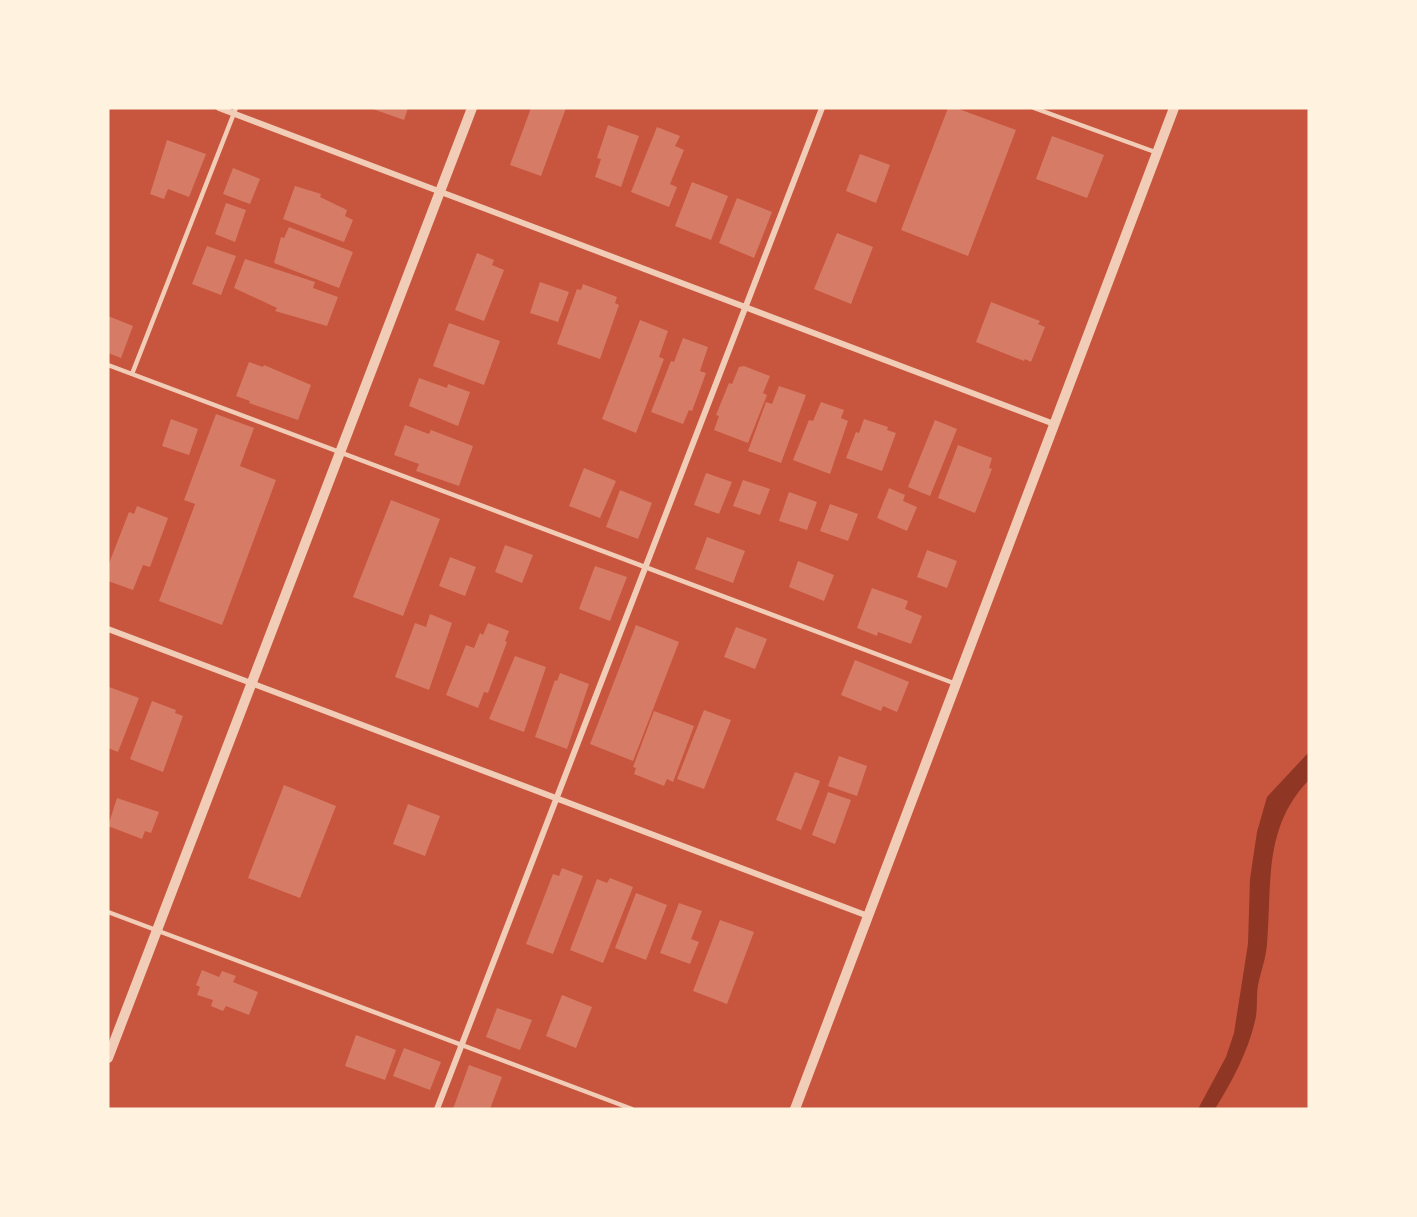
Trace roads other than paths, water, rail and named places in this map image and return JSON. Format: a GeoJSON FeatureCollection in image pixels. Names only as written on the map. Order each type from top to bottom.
{"type":"FeatureCollection","features":[{"type":"Feature","properties":{"kind":"street"},"geometry":{"type":"LineString","coordinates":[[219,108],[234,111],[440,192],[1054,424]]}},
{"type":"Feature","properties":{"kind":"street"},"geometry":{"type":"LineString","coordinates":[[108,1058],[472,108]]}},
{"type":"Feature","properties":{"kind":"street"},"geometry":{"type":"LineString","coordinates":[[437,1109],[822,108]]}},
{"type":"Feature","properties":{"kind":"street"},"geometry":{"type":"LineString","coordinates":[[795,1109],[1174,108]]}},
{"type":"Feature","properties":{"kind":"street"},"geometry":{"type":"LineString","coordinates":[[108,629],[868,916]]}},
{"type":"Feature","properties":{"kind":"lane"},"geometry":{"type":"LineString","coordinates":[[1034,108],[1157,153]]}},
{"type":"Feature","properties":{"kind":"lane"},"geometry":{"type":"LineString","coordinates":[[132,374],[234,111]]}},
{"type":"Feature","properties":{"kind":"lane"},"geometry":{"type":"LineString","coordinates":[[108,365],[956,684]]}},
{"type":"Feature","properties":{"kind":"lane"},"geometry":{"type":"LineString","coordinates":[[108,912],[632,1109]]}}]}
